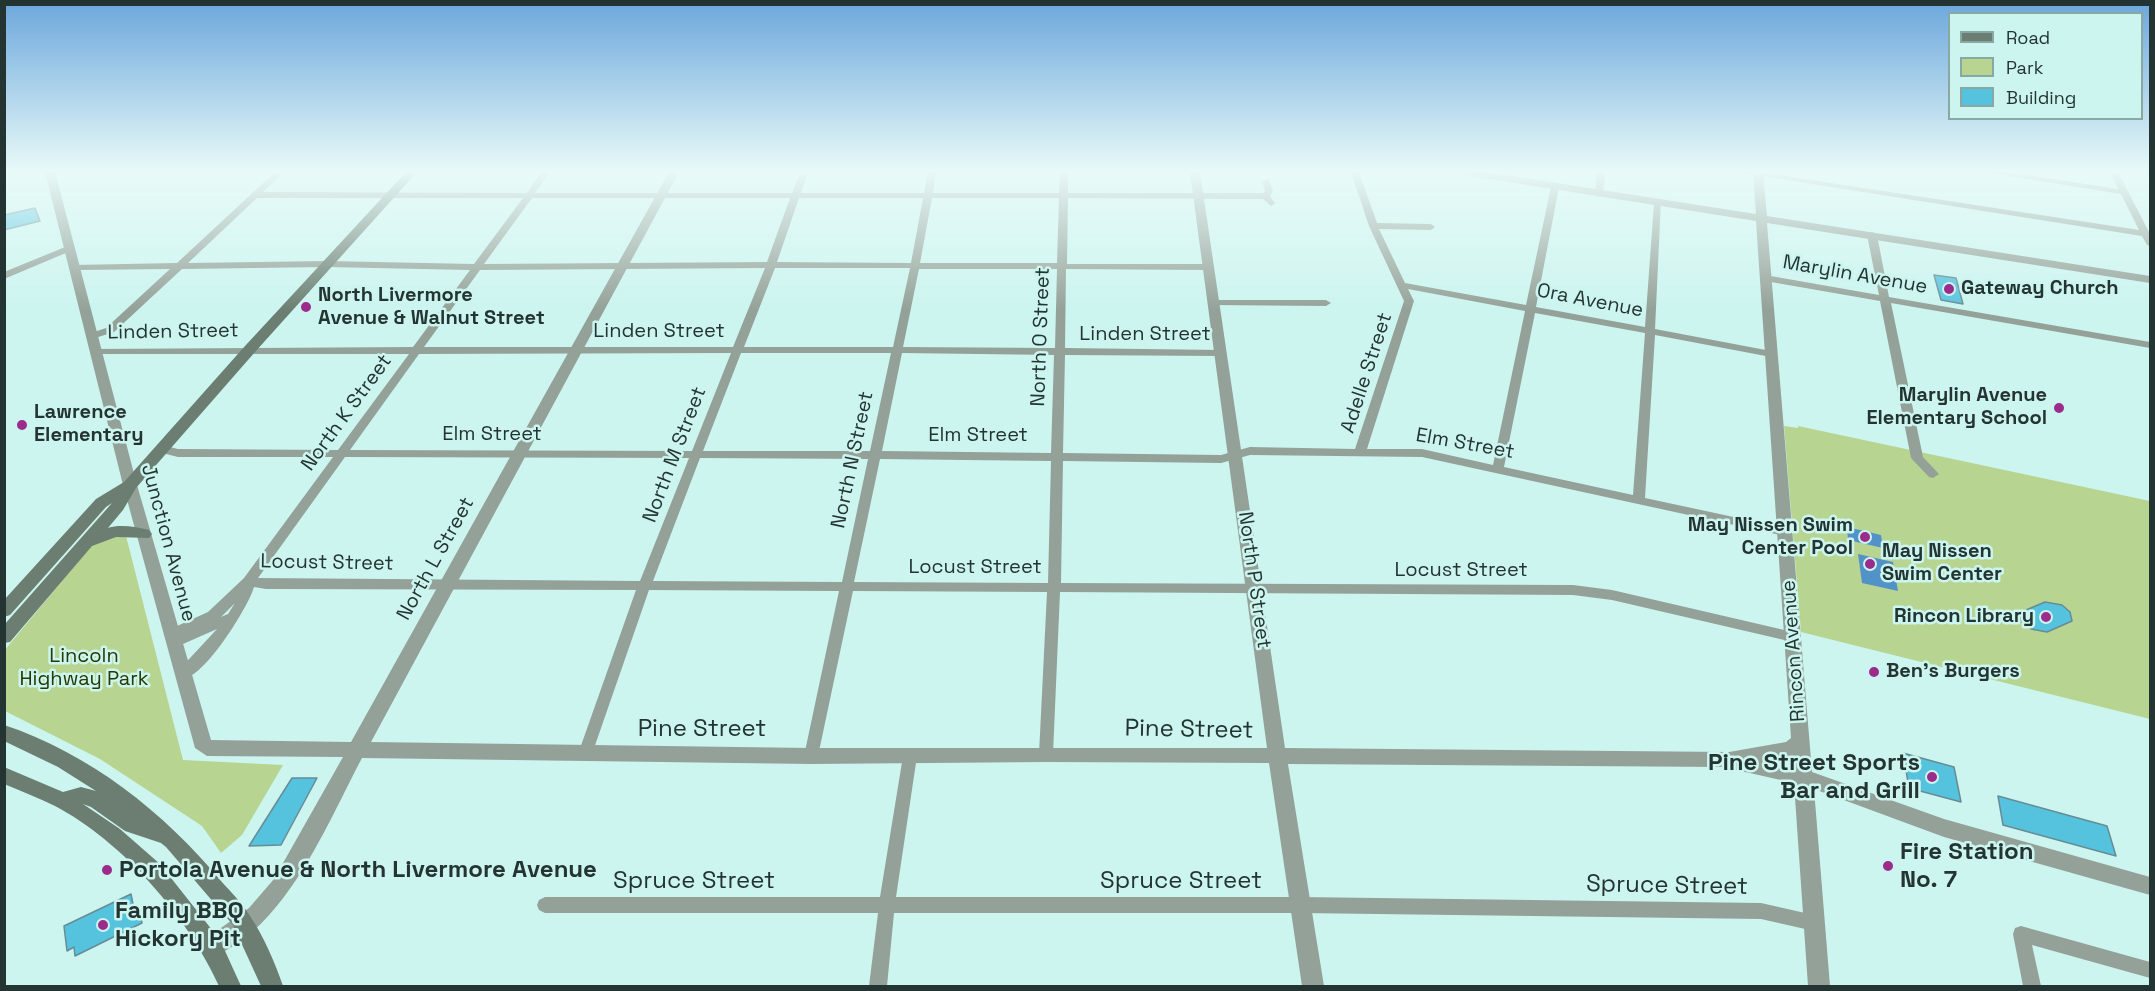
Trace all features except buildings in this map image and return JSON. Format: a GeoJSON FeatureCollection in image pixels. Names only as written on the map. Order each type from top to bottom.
{"type":"FeatureCollection","features":[{"type":"Feature","properties":{"kind":"main road"},"geometry":{"type":"LineString","coordinates":[[4,637],[118,506],[130,485],[250,349],[371,218]]}},
{"type":"Feature","properties":{"kind":"main road"},"geometry":{"type":"LineString","coordinates":[[4,611],[101,503],[130,485]]}},
{"type":"Feature","properties":{"kind":"main road"},"geometry":{"type":"LineString","coordinates":[[86,544],[115,531],[144,534]]}},
{"type":"Feature","properties":{"kind":"main road"},"geometry":{"type":"LineString","coordinates":[[4,732],[80,770],[121,796],[169,836],[207,878],[245,926],[272,987]]}},
{"type":"Feature","properties":{"kind":"main road"},"geometry":{"type":"LineString","coordinates":[[4,775],[63,801],[113,836],[153,870],[212,947],[230,987]]}},
{"type":"Feature","properties":{"kind":"main road"},"geometry":{"type":"LineString","coordinates":[[63,801],[75,795],[86,795],[129,824],[169,836]]}},
{"type":"Feature","properties":{"kind":"street","name":"Junction Avenue"},"geometry":{"type":"LineString","coordinates":[[62,218],[130,485],[202,743],[207,748]]}},
{"type":"Feature","properties":{"kind":"street"},"geometry":{"type":"LineString","coordinates":[[92,336],[110,330],[231,218]]}},
{"type":"Feature","properties":{"kind":"street","name":"North K Street"},"geometry":{"type":"LineString","coordinates":[[183,675],[200,660],[231,618],[247,593],[249,581],[512,218]]}},
{"type":"Feature","properties":{"kind":"street","name":"North L Street"},"geometry":{"type":"LineString","coordinates":[[212,947],[245,926],[272,900],[290,872],[649,218]]}},
{"type":"Feature","properties":{"kind":"street","name":"North M Street"},"geometry":{"type":"LineString","coordinates":[[585,754],[645,587],[771,265],[787,218]]}},
{"type":"Feature","properties":{"kind":"street","name":"North N Street"},"geometry":{"type":"LineString","coordinates":[[811,756],[873,455],[915,267],[923,218]]}},
{"type":"Feature","properties":{"kind":"street","name":"North O Street"},"geometry":{"type":"LineString","coordinates":[[1046,754],[1054,588],[1064,218]]}},
{"type":"Feature","properties":{"kind":"street","name":"North P Street"},"geometry":{"type":"LineString","coordinates":[[1202,218],[1278,757],[1313,987]]}},
{"type":"Feature","properties":{"kind":"street","name":"Adelle Street"},"geometry":{"type":"LineString","coordinates":[[1360,452],[1409,302],[1370,218]]}},
{"type":"Feature","properties":{"kind":"street"},"geometry":{"type":"LineString","coordinates":[[1498,469],[1549,218]]}},
{"type":"Feature","properties":{"kind":"street"},"geometry":{"type":"LineString","coordinates":[[1639,501],[1657,218]]}},
{"type":"Feature","properties":{"kind":"street","name":"Rincon Avenue"},"geometry":{"type":"LineString","coordinates":[[1761,218],[1819,987]]}},
{"type":"Feature","properties":{"kind":"street"},"geometry":{"type":"LineString","coordinates":[[1763,218],[2151,279]]}},
{"type":"Feature","properties":{"kind":"street"},"geometry":{"type":"LineString","coordinates":[[2044,218],[2146,234]]}},
{"type":"Feature","properties":{"kind":"street"},"geometry":{"type":"LineString","coordinates":[[2138,218],[2151,243]]}},
{"type":"Feature","properties":{"kind":"street"},"geometry":{"type":"LineString","coordinates":[[1373,226],[1431,227]]}},
{"type":"Feature","properties":{"kind":"street"},"geometry":{"type":"LineString","coordinates":[[1872,235],[1917,458],[1934,474]]}},
{"type":"Feature","properties":{"kind":"street"},"geometry":{"type":"LineString","coordinates":[[4,276],[70,248]]}},
{"type":"Feature","properties":{"kind":"street"},"geometry":{"type":"LineString","coordinates":[[75,267],[327,264],[477,267],[771,265],[1209,267]]}},
{"type":"Feature","properties":{"kind":"street","name":"Marylin Avenue"},"geometry":{"type":"LineString","coordinates":[[1766,278],[2151,345]]}},
{"type":"Feature","properties":{"kind":"street","name":"Ora Avenue"},"geometry":{"type":"LineString","coordinates":[[1401,285],[1771,354]]}},
{"type":"Feature","properties":{"kind":"street"},"geometry":{"type":"LineString","coordinates":[[1214,303],[1326,303]]}},
{"type":"Feature","properties":{"kind":"street","name":"Linden Street"},"geometry":{"type":"LineString","coordinates":[[96,351],[250,349],[897,350],[1221,353]]}},
{"type":"Feature","properties":{"kind":"street","name":"Elm Street"},"geometry":{"type":"LineString","coordinates":[[162,449],[178,453],[1056,456],[1221,459],[1250,451],[1422,453],[1785,532]]}},
{"type":"Feature","properties":{"kind":"street","name":"Locust Street"},"geometry":{"type":"LineString","coordinates":[[173,639],[213,616],[249,581],[266,584],[645,587],[1573,590],[1612,595],[1793,637]]}},
{"type":"Feature","properties":{"kind":"street"},"geometry":{"type":"LineString","coordinates":[[173,639],[231,618]]}},
{"type":"Feature","properties":{"kind":"street"},"geometry":{"type":"LineString","coordinates":[[1723,759],[1791,749],[1801,741]]}},
{"type":"Feature","properties":{"kind":"street","name":"Pine Street"},"geometry":{"type":"LineString","coordinates":[[207,748],[811,756],[1046,754],[1723,759],[1803,777],[1944,828],[2151,886]]}},
{"type":"Feature","properties":{"kind":"street"},"geometry":{"type":"LineString","coordinates":[[878,987],[887,905],[910,756]]}},
{"type":"Feature","properties":{"kind":"street","name":"Spruce Street"},"geometry":{"type":"LineString","coordinates":[[545,905],[1300,905],[1761,911],[1814,923]]}},
{"type":"Feature","properties":{"kind":"street"},"geometry":{"type":"LineString","coordinates":[[2032,987],[2021,934],[2151,970]]}},
{"type":"Feature","properties":{"kind":"green space"},"geometry":{"type":"Polygon","coordinates":[[[1784,426],[1798,428],[1798,426],[2150,501],[2150,719],[1801,632],[1784,426]]]}},
{"type":"Feature","properties":{"kind":"green space","name":"Lincoln Highway Park"},"geometry":{"type":"Polygon","coordinates":[[[124,528],[183,760],[283,765],[242,835],[221,853],[202,826],[100,759],[5,711],[4,651],[100,535],[124,528]]]}},
{"type":"Feature","properties":{"kind":"water","name":"May Nissen Swim Center Pool"},"geometry":{"type":"Polygon","coordinates":[[[1847,527],[1881,535],[1883,548],[1848,540],[1847,527]]]}},
{"type":"Feature","properties":{"kind":"water"},"geometry":{"type":"Polygon","coordinates":[[[1858,554],[1893,562],[1898,591],[1862,583],[1858,554]]]}},
{"type":"Feature","properties":{"kind":"place","name":"Gateway Church"},"geometry":{"type":"Point","coordinates":[1949,289]}},
{"type":"Feature","properties":{"kind":"place","name":"North Livermore Avenue & Walnut Street"},"geometry":{"type":"Point","coordinates":[306,307]}},
{"type":"Feature","properties":{"kind":"place","name":"Marylin Avenue Elementary School"},"geometry":{"type":"Point","coordinates":[2059,408]}},
{"type":"Feature","properties":{"kind":"place","name":"Lawrence Elementary"},"geometry":{"type":"Point","coordinates":[22,425]}},
{"type":"Feature","properties":{"kind":"place","name":"May Nissen Swim Center Pool"},"geometry":{"type":"Point","coordinates":[1865,537]}},
{"type":"Feature","properties":{"kind":"place","name":"May Nissen Swim Center"},"geometry":{"type":"Point","coordinates":[1870,564]}},
{"type":"Feature","properties":{"kind":"place","name":"Rincon Library"},"geometry":{"type":"Point","coordinates":[2046,617]}},
{"type":"Feature","properties":{"kind":"place","name":"Ben's Burgers"},"geometry":{"type":"Point","coordinates":[1874,672]}},
{"type":"Feature","properties":{"kind":"place","name":"Pine Street Sports Bar and Grill"},"geometry":{"type":"Point","coordinates":[1932,777]}},
{"type":"Feature","properties":{"kind":"place","name":"Fire Station No. 7"},"geometry":{"type":"Point","coordinates":[1888,866]}},
{"type":"Feature","properties":{"kind":"place","name":"Portola Avenue & North Livermore Avenue"},"geometry":{"type":"Point","coordinates":[107,870]}},
{"type":"Feature","properties":{"kind":"place","name":"Family BBQ Hickory Pit"},"geometry":{"type":"Point","coordinates":[103,925]}}]}
